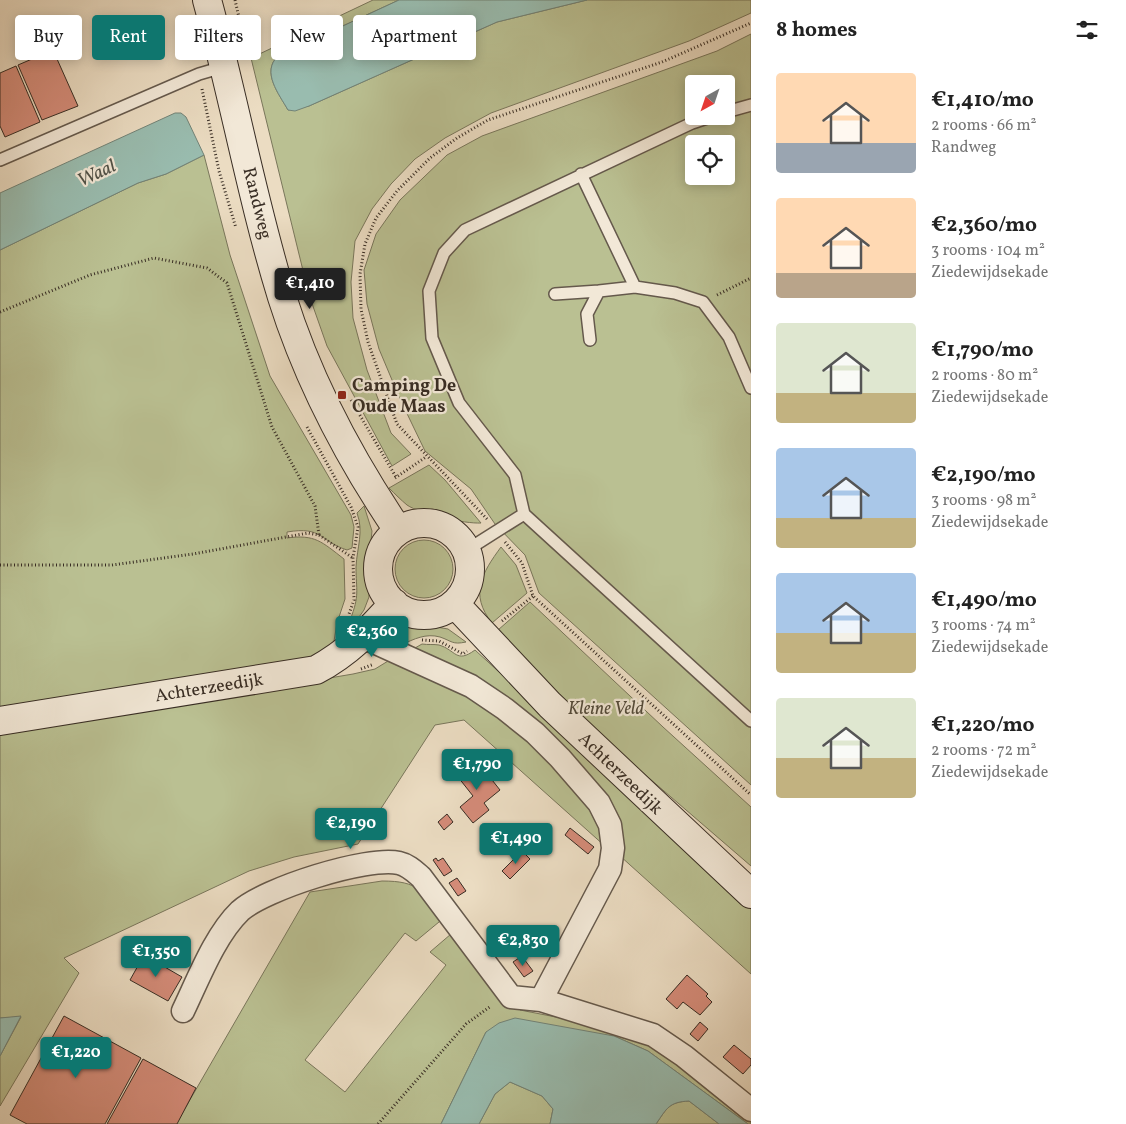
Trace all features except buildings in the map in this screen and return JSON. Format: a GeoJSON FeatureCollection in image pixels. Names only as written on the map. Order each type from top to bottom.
{"type":"FeatureCollection","features":[{"type":"Feature","properties":{"kind":"main road","name":"Randweg"},"geometry":{"type":"LineString","coordinates":[[207,0],[282,297],[328,409],[373,493],[398,530]]}},
{"type":"Feature","properties":{"kind":"main road"},"geometry":{"type":"LineString","coordinates":[[429,522],[444,527],[458,536],[467,550],[471,569],[467,588],[455,604],[443,611],[417,614],[404,610],[394,603],[385,592],[379,579],[378,565],[381,552],[388,540],[398,530],[413,524],[429,522]]}},
{"type":"Feature","properties":{"kind":"main road","name":"Achterzeedijk"},"geometry":{"type":"LineString","coordinates":[[0,721],[316,670],[339,658],[355,630],[394,603]]}},
{"type":"Feature","properties":{"kind":"main road","name":"Achterzeedijk"},"geometry":{"type":"LineString","coordinates":[[455,604],[550,705],[751,894]]}},
{"type":"Feature","properties":{"kind":"street"},"geometry":{"type":"LineString","coordinates":[[355,630],[470,686],[505,709],[534,733],[572,771],[599,803],[610,825],[613,848],[610,869],[541,1000]]}},
{"type":"Feature","properties":{"kind":"street"},"geometry":{"type":"LineString","coordinates":[[183,1011],[226,928],[240,912],[255,900],[277,889],[330,872],[376,864],[397,863],[410,867],[422,877],[446,923],[511,997],[541,1000],[653,1035],[684,1056],[751,1110]]}},
{"type":"Feature","properties":{"kind":"lane"},"geometry":{"type":"LineString","coordinates":[[0,160],[199,74],[223,67]]}},
{"type":"Feature","properties":{"kind":"lane"},"geometry":{"type":"LineString","coordinates":[[735,109],[751,105]]}},
{"type":"Feature","properties":{"kind":"lane"},"geometry":{"type":"LineString","coordinates":[[686,125],[465,230],[444,253],[429,292],[432,338],[459,403],[515,475],[524,514],[751,721]]}},
{"type":"Feature","properties":{"kind":"lane"},"geometry":{"type":"LineString","coordinates":[[581,174],[634,287]]}},
{"type":"Feature","properties":{"kind":"lane"},"geometry":{"type":"LineString","coordinates":[[555,294],[634,287],[675,293],[703,302],[730,337],[751,388]]}},
{"type":"Feature","properties":{"kind":"lane"},"geometry":{"type":"LineString","coordinates":[[590,340],[587,314],[599,291]]}},
{"type":"Feature","properties":{"kind":"lane"},"geometry":{"type":"LineString","coordinates":[[467,550],[524,514]]}},
{"type":"Feature","properties":{"kind":"path"},"geometry":{"type":"LineString","coordinates":[[236,0],[239,15]]}},
{"type":"Feature","properties":{"kind":"path"},"geometry":{"type":"LineString","coordinates":[[347,392],[396,477],[426,457],[397,424],[378,372],[368,342],[361,309],[360,274],[365,244],[376,218],[397,191],[430,158],[457,138],[488,120],[662,62],[751,23]]}},
{"type":"Feature","properties":{"kind":"path"},"geometry":{"type":"LineString","coordinates":[[0,312],[90,275],[154,258],[207,268],[227,283],[272,427],[315,506],[319,535]]}},
{"type":"Feature","properties":{"kind":"path"},"geometry":{"type":"LineString","coordinates":[[703,302],[751,278]]}},
{"type":"Feature","properties":{"kind":"path"},"geometry":{"type":"LineString","coordinates":[[351,507],[358,527],[353,558],[355,630]]}},
{"type":"Feature","properties":{"kind":"path"},"geometry":{"type":"LineString","coordinates":[[0,564],[112,565],[193,554],[308,533],[319,535],[353,558]]}},
{"type":"Feature","properties":{"kind":"path"},"geometry":{"type":"LineString","coordinates":[[532,596],[751,795]]}},
{"type":"Feature","properties":{"kind":"path"},"geometry":{"type":"LineString","coordinates":[[378,1124],[466,1024],[494,1004],[511,997]]}},
{"type":"Feature","properties":{"kind":"green space"},"geometry":{"type":"Polygon","coordinates":[[[373,0],[399,0],[367,15],[353,15],[353,21],[343,26],[343,15],[341,15],[373,0]]]}},
{"type":"Feature","properties":{"kind":"green space"},"geometry":{"type":"Polygon","coordinates":[[[587,0],[751,0],[751,13],[689,41],[491,113],[445,138],[415,159],[391,184],[372,209],[355,241],[351,282],[353,318],[367,370],[391,433],[411,454],[392,466],[327,346],[309,295],[251,60],[261,60],[261,53],[271,48],[271,60],[275,60],[271,69],[271,76],[276,90],[288,110],[309,106],[412,60],[476,60],[476,31],[497,22],[587,0]]]}},
{"type":"Feature","properties":{"kind":"green space"},"geometry":{"type":"Polygon","coordinates":[[[751,34],[751,785],[539,593],[525,555],[495,524],[471,489],[425,451],[379,349],[367,304],[364,270],[376,234],[400,200],[447,155],[482,136],[717,51],[751,34]]]}},
{"type":"Feature","properties":{"kind":"green space"},"geometry":{"type":"Polygon","coordinates":[[[204,155],[230,255],[270,376],[351,515],[354,527],[352,548],[347,550],[331,543],[320,535],[308,531],[287,532],[287,538],[312,538],[330,548],[344,559],[345,599],[337,623],[333,647],[313,658],[0,707],[0,250],[138,183],[166,174],[204,155]]]}},
{"type":"Feature","properties":{"kind":"green space"},"geometry":{"type":"Polygon","coordinates":[[[429,465],[445,480],[481,523],[454,520],[422,512],[407,505],[389,488],[429,465]]]}},
{"type":"Feature","properties":{"kind":"green space"},"geometry":{"type":"Polygon","coordinates":[[[364,506],[372,531],[368,570],[369,597],[364,610],[354,624],[350,620],[357,593],[356,567],[360,527],[357,513],[364,506]]]}},
{"type":"Feature","properties":{"kind":"green space"},"geometry":{"type":"Polygon","coordinates":[[[418,540],[430,540],[445,548],[453,563],[453,575],[445,590],[430,598],[418,598],[403,590],[395,575],[395,563],[403,548],[418,540]]]}},
{"type":"Feature","properties":{"kind":"green space"},"geometry":{"type":"Polygon","coordinates":[[[501,547],[516,565],[527,593],[492,623],[481,603],[481,584],[488,566],[501,547]]]}},
{"type":"Feature","properties":{"kind":"green space","name":"Kleine Veld"},"geometry":{"type":"Polygon","coordinates":[[[530,602],[751,807],[751,866],[584,722],[498,630],[530,602]]]}},
{"type":"Feature","properties":{"kind":"green space"},"geometry":{"type":"Polygon","coordinates":[[[419,624],[448,629],[466,642],[455,643],[440,637],[425,636],[401,645],[399,640],[400,632],[410,626],[419,624]]]}},
{"type":"Feature","properties":{"kind":"green space"},"geometry":{"type":"Polygon","coordinates":[[[422,644],[439,645],[460,656],[475,650],[751,903],[751,974],[619,855],[582,775],[408,652],[422,644]]]}},
{"type":"Feature","properties":{"kind":"green space"},"geometry":{"type":"Polygon","coordinates":[[[393,658],[470,693],[512,724],[583,794],[600,818],[606,847],[464,720],[435,725],[358,844],[294,857],[249,871],[64,958],[79,973],[0,1106],[0,1056],[21,1017],[0,1018],[0,734],[353,674],[375,669],[393,658]]]}},
{"type":"Feature","properties":{"kind":"green space"},"geometry":{"type":"Polygon","coordinates":[[[382,881],[404,883],[418,889],[445,917],[416,941],[405,933],[305,1060],[345,1092],[446,965],[430,952],[451,934],[520,1010],[612,1028],[648,1041],[751,1121],[751,1124],[748,1124],[648,1051],[614,1036],[486,1032],[441,1124],[176,1124],[310,892],[382,881]]]}},
{"type":"Feature","properties":{"kind":"green space"},"geometry":{"type":"Polygon","coordinates":[[[510,1082],[542,1096],[553,1109],[550,1124],[479,1124],[495,1094],[510,1082]]]}},
{"type":"Feature","properties":{"kind":"green space"},"geometry":{"type":"Polygon","coordinates":[[[689,1101],[719,1124],[656,1124],[673,1104],[689,1101]]]}},
{"type":"Feature","properties":{"kind":"water"},"geometry":{"type":"Polygon","coordinates":[[[399,0],[587,0],[497,22],[476,31],[476,15],[367,15],[399,0]]]}},
{"type":"Feature","properties":{"kind":"water"},"geometry":{"type":"Polygon","coordinates":[[[353,21],[353,60],[412,60],[309,106],[295,111],[288,110],[273,83],[271,69],[273,62],[275,60],[343,60],[343,26],[353,21]]]}},
{"type":"Feature","properties":{"kind":"water","name":"Waal"},"geometry":{"type":"Polygon","coordinates":[[[175,113],[181,113],[186,117],[204,155],[166,174],[138,183],[0,250],[0,193],[175,113]]]}},
{"type":"Feature","properties":{"kind":"water"},"geometry":{"type":"Polygon","coordinates":[[[21,1016],[0,1056],[0,1018],[21,1016]]]}},
{"type":"Feature","properties":{"kind":"water"},"geometry":{"type":"Polygon","coordinates":[[[515,1018],[614,1036],[648,1051],[748,1124],[719,1124],[689,1101],[673,1104],[656,1124],[550,1124],[553,1109],[542,1096],[510,1082],[495,1094],[479,1124],[441,1124],[486,1032],[499,1023],[515,1018]]]}},
{"type":"Feature","properties":{"kind":"place","name":"Camping De Oude Maas"},"geometry":{"type":"Point","coordinates":[342,395]}}]}
